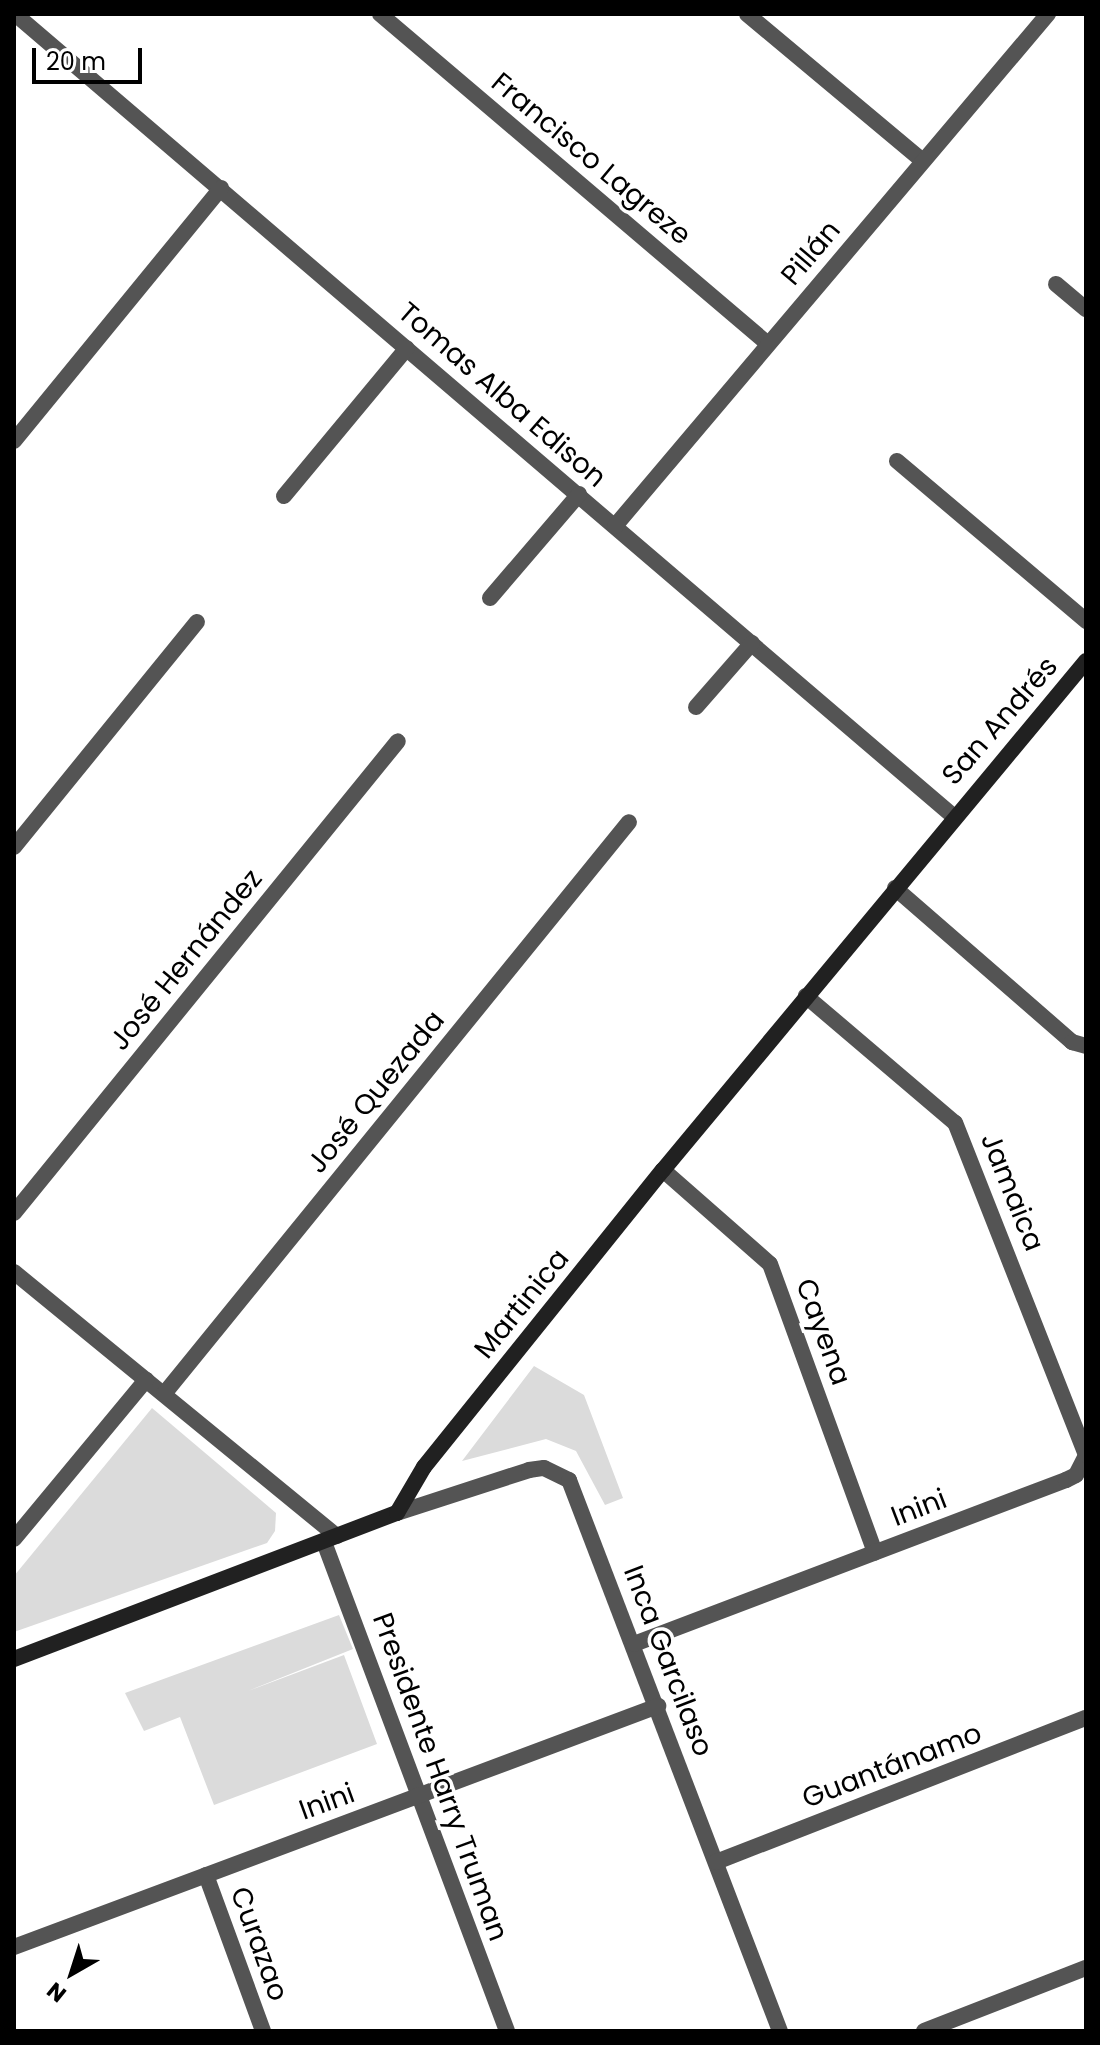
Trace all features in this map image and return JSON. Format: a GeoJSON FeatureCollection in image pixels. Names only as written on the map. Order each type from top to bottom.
{"type":"FeatureCollection","features":[{"type":"Feature","properties":{"kind":"street","name":"Tomas Alba Edison"},"geometry":{"type":"LineString","coordinates":[[15,14],[953,816]]}},
{"type":"Feature","properties":{"kind":"street","name":"Francisco Lagreze"},"geometry":{"type":"LineString","coordinates":[[380,14],[768,344]]}},
{"type":"Feature","properties":{"kind":"street"},"geometry":{"type":"LineString","coordinates":[[747,14],[923,161]]}},
{"type":"Feature","properties":{"kind":"street","name":"Pillán"},"geometry":{"type":"LineString","coordinates":[[615,526],[1048,14]]}},
{"type":"Feature","properties":{"kind":"street"},"geometry":{"type":"LineString","coordinates":[[14,441],[221,188]]}},
{"type":"Feature","properties":{"kind":"street"},"geometry":{"type":"LineString","coordinates":[[1056,284],[1086,309]]}},
{"type":"Feature","properties":{"kind":"street"},"geometry":{"type":"LineString","coordinates":[[284,496],[407,348]]}},
{"type":"Feature","properties":{"kind":"street"},"geometry":{"type":"LineString","coordinates":[[897,461],[1086,621]]}},
{"type":"Feature","properties":{"kind":"street"},"geometry":{"type":"LineString","coordinates":[[490,598],[579,494]]}},
{"type":"Feature","properties":{"kind":"street"},"geometry":{"type":"LineString","coordinates":[[14,847],[197,622]]}},
{"type":"Feature","properties":{"kind":"street"},"geometry":{"type":"LineString","coordinates":[[696,707],[752,643]]}},
{"type":"Feature","properties":{"kind":"street","name":"San Andrés"},"geometry":{"type":"LineString","coordinates":[[953,816],[1086,661]]}},
{"type":"Feature","properties":{"kind":"street","name":"José Hernández"},"geometry":{"type":"LineString","coordinates":[[14,1213],[398,741]]}},
{"type":"Feature","properties":{"kind":"street","name":"Martinica"},"geometry":{"type":"LineString","coordinates":[[397,1513],[424,1467],[953,816]]}},
{"type":"Feature","properties":{"kind":"street","name":"José Quezada"},"geometry":{"type":"LineString","coordinates":[[164,1394],[629,822]]}},
{"type":"Feature","properties":{"kind":"street"},"geometry":{"type":"LineString","coordinates":[[895,888],[1072,1042],[1086,1046]]}},
{"type":"Feature","properties":{"kind":"street","name":"Jamaica"},"geometry":{"type":"LineString","coordinates":[[806,996],[935,1102],[963,1137],[1085,1446],[1083,1465]]}},
{"type":"Feature","properties":{"kind":"street","name":"Cayena"},"geometry":{"type":"LineString","coordinates":[[663,1170],[770,1264],[875,1552]]}},
{"type":"Feature","properties":{"kind":"street"},"geometry":{"type":"LineString","coordinates":[[14,1272],[164,1394],[330,1539]]}},
{"type":"Feature","properties":{"kind":"street"},"geometry":{"type":"LineString","coordinates":[[14,1539],[146,1380]]}},
{"type":"Feature","properties":{"kind":"street","name":"Inini"},"geometry":{"type":"LineString","coordinates":[[634,1644],[1066,1480],[1083,1465]]}},
{"type":"Feature","properties":{"kind":"street","name":"Inca Garcilaso"},"geometry":{"type":"LineString","coordinates":[[397,1513],[529,1470],[557,1471],[578,1493],[780,2031]]}},
{"type":"Feature","properties":{"kind":"street"},"geometry":{"type":"LineString","coordinates":[[14,1659],[397,1513]]}},
{"type":"Feature","properties":{"kind":"street","name":"Presidente Harry Truman"},"geometry":{"type":"LineString","coordinates":[[330,1539],[419,1796],[507,2031]]}},
{"type":"Feature","properties":{"kind":"street","name":"Inini"},"geometry":{"type":"LineString","coordinates":[[14,1947],[658,1706]]}},
{"type":"Feature","properties":{"kind":"street","name":"Guantánamo"},"geometry":{"type":"LineString","coordinates":[[716,1862],[1086,1718]]}},
{"type":"Feature","properties":{"kind":"street","name":"Curazao"},"geometry":{"type":"LineString","coordinates":[[206,1875],[263,2031]]}},
{"type":"Feature","properties":{"kind":"street"},"geometry":{"type":"LineString","coordinates":[[924,2031],[1086,1968]]}},
{"type":"Feature","properties":{"kind":"shaded area"},"geometry":{"type":"Polygon","coordinates":[[[534,1366],[584,1395],[623,1498],[605,1505],[576,1451],[546,1439],[462,1461],[534,1366]]]}},
{"type":"Feature","properties":{"kind":"shaded area"},"geometry":{"type":"Polygon","coordinates":[[[152,1408],[276,1513],[275,1531],[267,1543],[14,1632],[14,1576],[152,1408]]]}},
{"type":"Feature","properties":{"kind":"shaded area"},"geometry":{"type":"Polygon","coordinates":[[[339,1615],[353,1649],[248,1691],[344,1655],[377,1744],[214,1805],[180,1717],[144,1731],[125,1693],[339,1615]]]}}]}
